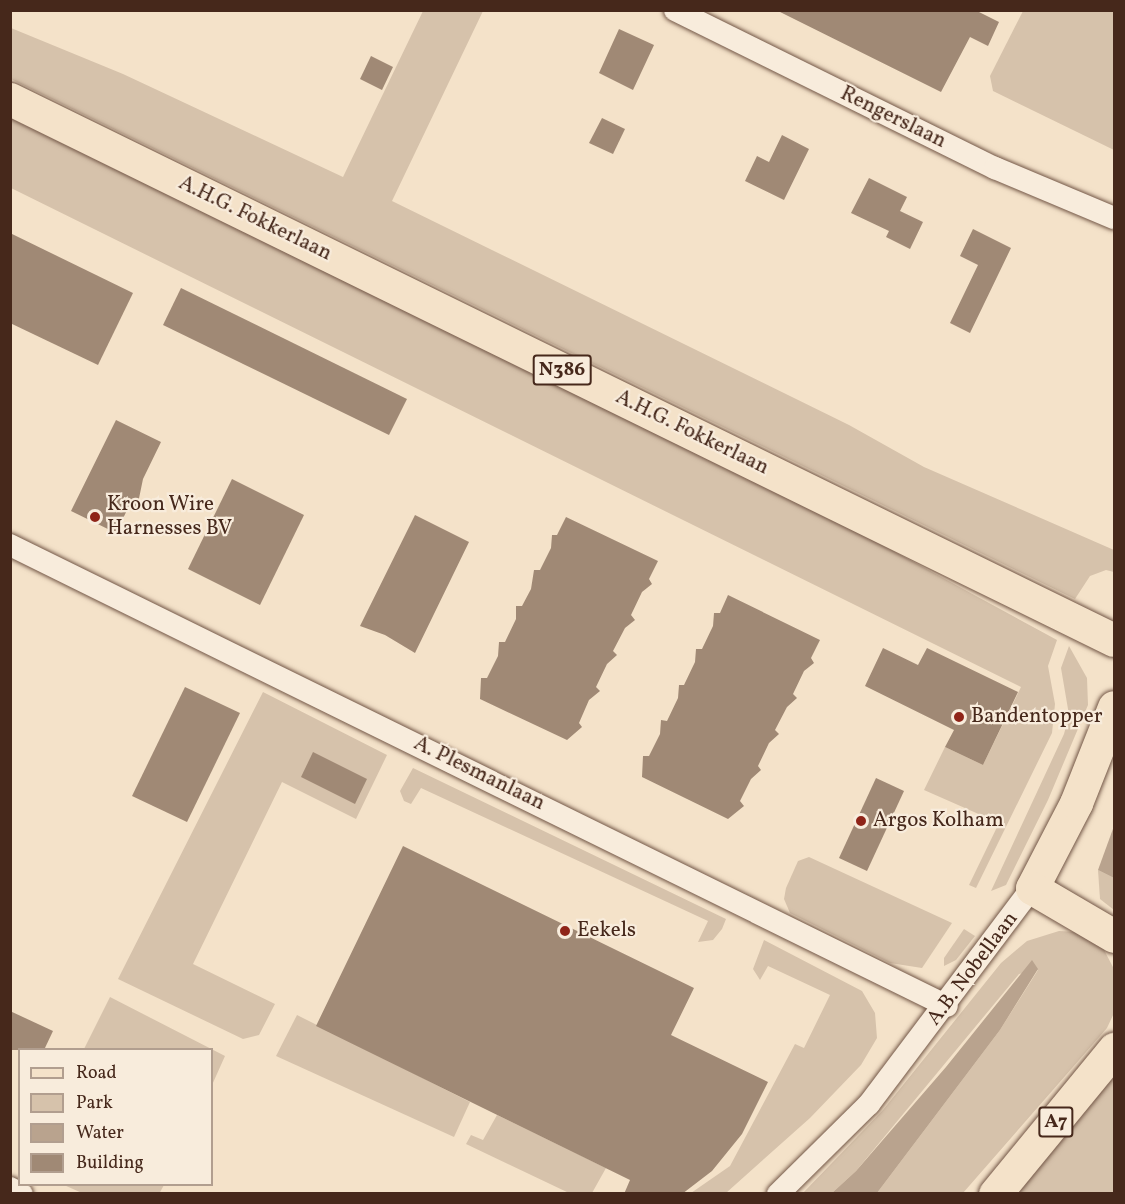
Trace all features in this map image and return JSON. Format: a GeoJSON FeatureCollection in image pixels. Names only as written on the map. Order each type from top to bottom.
{"type":"FeatureCollection","features":[{"type":"Feature","properties":{"kind":"main road","name":"A.H.G. Fokkerlaan"},"geometry":{"type":"LineString","coordinates":[[10,99],[1114,640]]}},
{"type":"Feature","properties":{"kind":"main road","name":"A.B. Nobellaan"},"geometry":{"type":"LineString","coordinates":[[1032,888],[1076,803],[1114,707]]}},
{"type":"Feature","properties":{"kind":"main road"},"geometry":{"type":"LineString","coordinates":[[1032,888],[1114,936]]}},
{"type":"Feature","properties":{"kind":"main road","name":"A7"},"geometry":{"type":"LineString","coordinates":[[995,1194],[1114,1049]]}},
{"type":"Feature","properties":{"kind":"street","name":"Rengerslaan"},"geometry":{"type":"LineString","coordinates":[[675,10],[995,168],[1114,218]]}},
{"type":"Feature","properties":{"kind":"street","name":"A. Plesmanlaan"},"geometry":{"type":"LineString","coordinates":[[10,545],[947,1006]]}},
{"type":"Feature","properties":{"kind":"street","name":"A.B. Nobellaan"},"geometry":{"type":"LineString","coordinates":[[778,1194],[869,1104],[947,1006],[1032,888]]}},
{"type":"Feature","properties":{"kind":"street"},"geometry":{"type":"LineString","coordinates":[[10,1188],[22,1194]]}},
{"type":"Feature","properties":{"kind":"green space"},"geometry":{"type":"Polygon","coordinates":[[[423,11],[483,11],[392,201],[849,425],[924,467],[1114,550],[1114,572],[1106,570],[1090,576],[1075,599],[11,79],[11,28],[123,74],[343,177],[423,11]]]}},
{"type":"Feature","properties":{"kind":"green space"},"geometry":{"type":"Polygon","coordinates":[[[1023,11],[1114,11],[1114,150],[993,91],[990,76],[1023,11]]]}},
{"type":"Feature","properties":{"kind":"green space"},"geometry":{"type":"Polygon","coordinates":[[[10,118],[851,528],[1057,640],[1048,666],[1055,704],[1052,733],[976,888],[969,885],[999,823],[924,790],[945,747],[983,765],[1021,687],[11,188],[10,118]]]}},
{"type":"Feature","properties":{"kind":"green space"},"geometry":{"type":"Polygon","coordinates":[[[1069,646],[1087,678],[1088,705],[1048,800],[1006,885],[991,891],[1064,734],[1069,715],[1061,668],[1069,646]]]}},
{"type":"Feature","properties":{"kind":"green space"},"geometry":{"type":"Polygon","coordinates":[[[263,692],[387,755],[356,819],[282,782],[193,964],[275,1004],[259,1035],[243,1039],[118,979],[263,692]]]}},
{"type":"Feature","properties":{"kind":"green space"},"geometry":{"type":"Polygon","coordinates":[[[413,768],[726,919],[722,929],[713,940],[698,942],[708,921],[421,788],[411,804],[404,801],[400,791],[413,768]]]}},
{"type":"Feature","properties":{"kind":"green space"},"geometry":{"type":"Polygon","coordinates":[[[809,857],[952,923],[922,968],[890,963],[790,913],[784,899],[786,888],[798,861],[809,857]]]}},
{"type":"Feature","properties":{"kind":"green space"},"geometry":{"type":"Polygon","coordinates":[[[1098,870],[1114,878],[1114,910],[1100,899],[1098,870]]]}},
{"type":"Feature","properties":{"kind":"green space"},"geometry":{"type":"Polygon","coordinates":[[[964,929],[975,936],[956,960],[944,966],[944,958],[964,929]]]}},
{"type":"Feature","properties":{"kind":"green space"},"geometry":{"type":"Polygon","coordinates":[[[1059,931],[1076,932],[1103,948],[1114,969],[1114,1013],[1107,1028],[963,1193],[877,1193],[1000,1030],[1038,970],[1019,974],[856,1171],[832,1193],[802,1194],[883,1110],[1001,963],[1027,941],[1059,931]]]}},
{"type":"Feature","properties":{"kind":"green space"},"geometry":{"type":"Polygon","coordinates":[[[764,940],[862,991],[875,1013],[877,1038],[861,1065],[810,1118],[726,1193],[691,1193],[730,1166],[795,1044],[804,1048],[830,995],[768,966],[760,980],[753,969],[764,940]]]}},
{"type":"Feature","properties":{"kind":"green space"},"geometry":{"type":"Polygon","coordinates":[[[110,997],[209,1048],[84,1048],[110,997]]]}},
{"type":"Feature","properties":{"kind":"green space"},"geometry":{"type":"Polygon","coordinates":[[[297,1015],[470,1102],[454,1137],[276,1056],[297,1015]]]}},
{"type":"Feature","properties":{"kind":"green space"},"geometry":{"type":"Polygon","coordinates":[[[213,1050],[225,1056],[213,1083],[213,1050]]]}},
{"type":"Feature","properties":{"kind":"green space"},"geometry":{"type":"Polygon","coordinates":[[[1114,1074],[1114,1193],[1016,1193],[1114,1074]]]}},
{"type":"Feature","properties":{"kind":"green space"},"geometry":{"type":"Polygon","coordinates":[[[497,1115],[606,1168],[592,1193],[569,1193],[466,1144],[471,1135],[483,1140],[497,1115]]]}},
{"type":"Feature","properties":{"kind":"green space"},"geometry":{"type":"Polygon","coordinates":[[[66,1186],[163,1186],[159,1194],[82,1193],[66,1186]]]}},
{"type":"Feature","properties":{"kind":"water"},"geometry":{"type":"Polygon","coordinates":[[[1114,826],[1114,878],[1098,870],[1114,826]]]}},
{"type":"Feature","properties":{"kind":"water"},"geometry":{"type":"Polygon","coordinates":[[[1032,960],[1038,969],[1000,1030],[877,1193],[832,1193],[856,1171],[946,1067],[1032,960]]]}},
{"type":"Feature","properties":{"kind":"building"},"geometry":{"type":"Polygon","coordinates":[[[776,10],[975,10],[999,22],[988,46],[970,37],[941,92],[776,10]]]}},
{"type":"Feature","properties":{"kind":"building"},"geometry":{"type":"Polygon","coordinates":[[[619,29],[654,45],[633,90],[599,73],[619,29]]]}},
{"type":"Feature","properties":{"kind":"building"},"geometry":{"type":"Polygon","coordinates":[[[371,56],[393,67],[382,90],[360,79],[371,56]]]}},
{"type":"Feature","properties":{"kind":"building"},"geometry":{"type":"Polygon","coordinates":[[[602,118],[625,129],[613,154],[589,143],[602,118]]]}},
{"type":"Feature","properties":{"kind":"building"},"geometry":{"type":"Polygon","coordinates":[[[782,135],[809,149],[784,200],[745,181],[757,156],[769,162],[782,135]]]}},
{"type":"Feature","properties":{"kind":"building"},"geometry":{"type":"Polygon","coordinates":[[[869,178],[907,197],[900,211],[923,222],[910,249],[886,237],[889,231],[851,213],[869,178]]]}},
{"type":"Feature","properties":{"kind":"building"},"geometry":{"type":"Polygon","coordinates":[[[973,229],[1011,248],[970,333],[950,323],[978,265],[960,256],[973,229]]]}},
{"type":"Feature","properties":{"kind":"building"},"geometry":{"type":"Polygon","coordinates":[[[10,233],[133,293],[98,365],[10,323],[10,233]]]}},
{"type":"Feature","properties":{"kind":"building"},"geometry":{"type":"Polygon","coordinates":[[[181,288],[407,399],[389,435],[163,325],[181,288]]]}},
{"type":"Feature","properties":{"kind":"building"},"geometry":{"type":"Polygon","coordinates":[[[116,420],[161,442],[143,479],[137,508],[129,506],[116,533],[71,511],[116,420]]]}},
{"type":"Feature","properties":{"kind":"building"},"geometry":{"type":"Polygon","coordinates":[[[232,479],[304,515],[260,605],[188,569],[232,479]]]}},
{"type":"Feature","properties":{"kind":"building"},"geometry":{"type":"Polygon","coordinates":[[[415,515],[469,542],[415,653],[385,635],[360,626],[415,515]]]}},
{"type":"Feature","properties":{"kind":"building"},"geometry":{"type":"Polygon","coordinates":[[[566,517],[658,561],[649,579],[652,584],[642,592],[631,615],[635,620],[625,628],[613,651],[617,655],[607,664],[596,687],[600,691],[589,700],[579,723],[582,727],[567,740],[480,699],[481,678],[487,678],[498,656],[499,642],[505,642],[516,619],[516,606],[522,606],[531,589],[534,570],[540,570],[551,548],[552,535],[557,535],[566,517]]]}},
{"type":"Feature","properties":{"kind":"building"},"geometry":{"type":"Polygon","coordinates":[[[728,595],[820,640],[811,658],[814,663],[804,671],[793,694],[797,698],[787,707],[775,730],[779,734],[769,743],[758,766],[761,770],[751,779],[740,801],[744,806],[728,819],[642,777],[643,756],[649,756],[660,734],[661,720],[667,721],[678,698],[679,685],[684,685],[695,662],[696,649],[702,649],[713,626],[714,613],[720,613],[728,595]]]}},
{"type":"Feature","properties":{"kind":"building"},"geometry":{"type":"Polygon","coordinates":[[[883,648],[918,665],[927,648],[1018,692],[983,765],[945,747],[954,730],[865,686],[883,648]]]}},
{"type":"Feature","properties":{"kind":"building"},"geometry":{"type":"Polygon","coordinates":[[[185,687],[240,713],[187,822],[132,796],[185,687]]]}},
{"type":"Feature","properties":{"kind":"building"},"geometry":{"type":"Polygon","coordinates":[[[313,752],[367,779],[355,804],[301,777],[313,752]]]}},
{"type":"Feature","properties":{"kind":"building"},"geometry":{"type":"Polygon","coordinates":[[[876,778],[904,791],[867,871],[839,858],[876,778]]]}},
{"type":"Feature","properties":{"kind":"building"},"geometry":{"type":"Polygon","coordinates":[[[403,846],[694,988],[671,1035],[768,1082],[742,1134],[712,1171],[682,1194],[624,1194],[630,1180],[316,1026],[403,846]]]}},
{"type":"Feature","properties":{"kind":"building"},"geometry":{"type":"Polygon","coordinates":[[[10,1011],[53,1031],[45,1048],[10,1050],[10,1011]]]}},
{"type":"Feature","properties":{"kind":"place","name":"Kroon Wire Harnesses BV"},"geometry":{"type":"Point","coordinates":[95,517]}},
{"type":"Feature","properties":{"kind":"place","name":"Bandentopper"},"geometry":{"type":"Point","coordinates":[959,717]}},
{"type":"Feature","properties":{"kind":"place","name":"Argos Kolham"},"geometry":{"type":"Point","coordinates":[861,821]}},
{"type":"Feature","properties":{"kind":"place","name":"Eekels"},"geometry":{"type":"Point","coordinates":[565,931]}}]}
